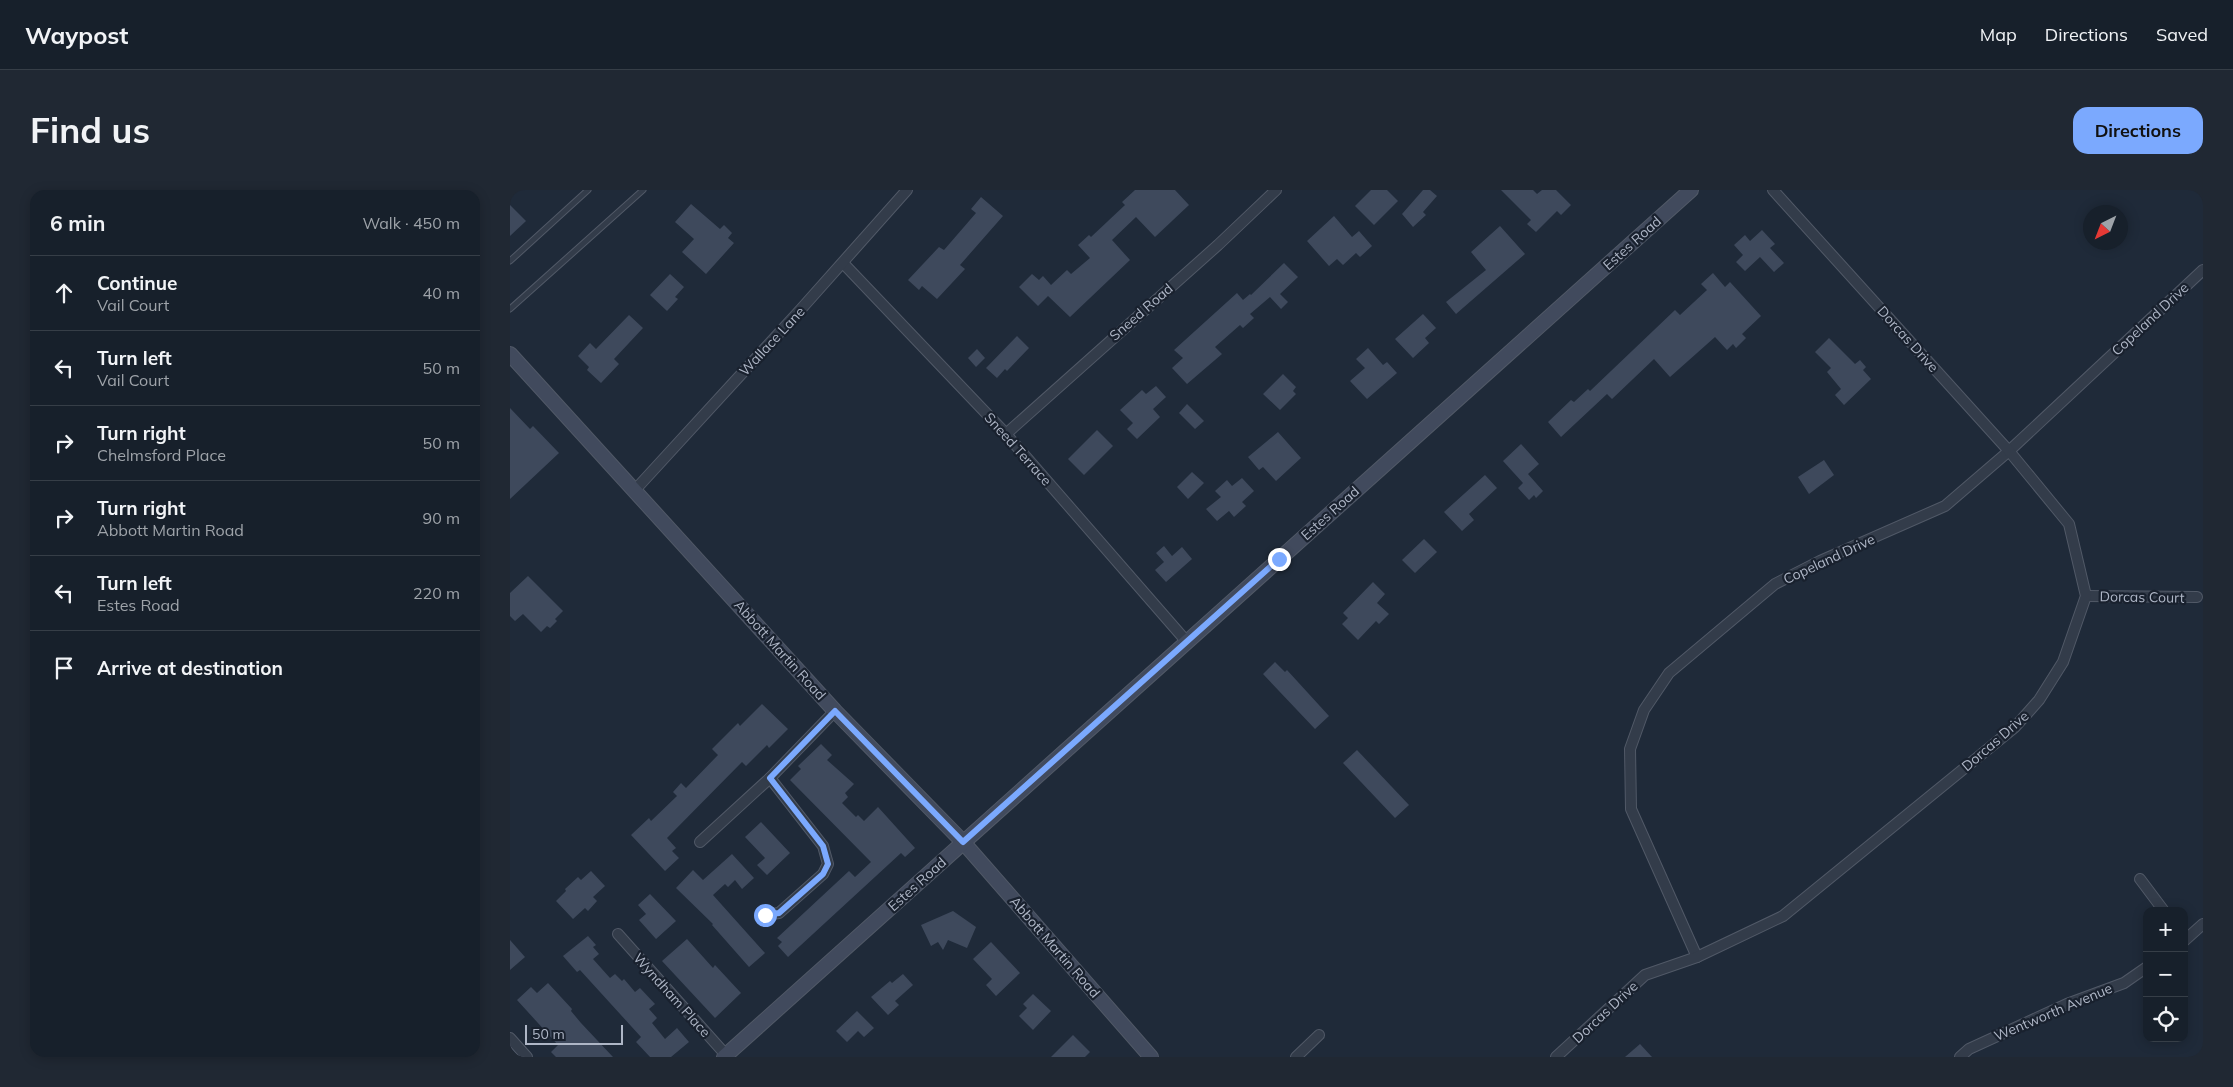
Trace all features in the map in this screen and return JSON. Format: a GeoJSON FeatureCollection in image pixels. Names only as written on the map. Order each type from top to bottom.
{"type":"FeatureCollection","features":[{"type":"Feature","properties":{"kind":"main road","name":"Estes Road"},"geometry":{"type":"LineString","coordinates":[[725,1056],[1691,190]]}},
{"type":"Feature","properties":{"kind":"main road","name":"Abbott Martin Road"},"geometry":{"type":"LineString","coordinates":[[510,354],[835,711],[963,842],[1151,1057]]}},
{"type":"Feature","properties":{"kind":"street","name":"Wallace Lane"},"geometry":{"type":"LineString","coordinates":[[635,490],[843,263],[907,190]]}},
{"type":"Feature","properties":{"kind":"street","name":"Sneed Road"},"geometry":{"type":"LineString","coordinates":[[1006,434],[1218,245],[1276,190]]}},
{"type":"Feature","properties":{"kind":"street","name":"Dorcas Drive"},"geometry":{"type":"LineString","coordinates":[[1556,1057],[1645,975],[1697,957],[1783,916],[2015,727],[2039,700],[2063,662],[2086,596],[2069,524],[2008,451],[1773,190]]}},
{"type":"Feature","properties":{"kind":"street","name":"Sneed Terrace"},"geometry":{"type":"LineString","coordinates":[[843,263],[1006,434],[1187,642]]}},
{"type":"Feature","properties":{"kind":"street","name":"Copeland Drive"},"geometry":{"type":"LineString","coordinates":[[1697,957],[1631,809],[1630,749],[1644,710],[1669,673],[1775,584],[1820,561],[1945,506],[2008,451],[2203,270]]}},
{"type":"Feature","properties":{"kind":"street","name":"Dorcas Court"},"geometry":{"type":"LineString","coordinates":[[2086,596],[2197,597]]}},
{"type":"Feature","properties":{"kind":"street"},"geometry":{"type":"LineString","coordinates":[[700,842],[770,778],[835,711]]}},
{"type":"Feature","properties":{"kind":"street"},"geometry":{"type":"LineString","coordinates":[[765,915],[779,913],[823,874],[828,864],[823,846],[770,778]]}},
{"type":"Feature","properties":{"kind":"street"},"geometry":{"type":"LineString","coordinates":[[2140,879],[2161,907]]}},
{"type":"Feature","properties":{"kind":"street"},"geometry":{"type":"LineString","coordinates":[[2188,937],[2203,924]]}},
{"type":"Feature","properties":{"kind":"street","name":"Wyndham Place"},"geometry":{"type":"LineString","coordinates":[[618,934],[725,1056]]}},
{"type":"Feature","properties":{"kind":"street","name":"Wentworth Avenue"},"geometry":{"type":"LineString","coordinates":[[1960,1057],[1969,1049],[2067,1004],[2124,982],[2143,970]]}},
{"type":"Feature","properties":{"kind":"street"},"geometry":{"type":"LineString","coordinates":[[1296,1057],[1320,1035]]}},
{"type":"Feature","properties":{"kind":"street"},"geometry":{"type":"LineString","coordinates":[[510,1038],[527,1057]]}},
{"type":"Feature","properties":{"kind":"lane"},"geometry":{"type":"LineString","coordinates":[[510,262],[588,190]]}},
{"type":"Feature","properties":{"kind":"lane"},"geometry":{"type":"LineString","coordinates":[[510,309],[643,190]]}},
{"type":"Feature","properties":{"kind":"building"},"geometry":{"type":"Polygon","coordinates":[[[1135,190],[1175,190],[1189,205],[1155,237],[1136,217],[1112,240],[1130,260],[1070,317],[1048,296],[1038,306],[1019,287],[1032,274],[1039,280],[1043,276],[1051,285],[1067,270],[1071,274],[1090,258],[1078,245],[1089,235],[1091,237],[1125,205],[1122,202],[1135,190]]]}},
{"type":"Feature","properties":{"kind":"building"},"geometry":{"type":"Polygon","coordinates":[[[1371,190],[1387,190],[1398,201],[1374,225],[1355,206],[1371,190]]]}},
{"type":"Feature","properties":{"kind":"building"},"geometry":{"type":"Polygon","coordinates":[[[1423,190],[1430,190],[1437,196],[1423,212],[1426,215],[1413,227],[1402,214],[1423,190]]]}},
{"type":"Feature","properties":{"kind":"building"},"geometry":{"type":"Polygon","coordinates":[[[1501,190],[1533,190],[1537,194],[1542,190],[1556,190],[1571,205],[1561,215],[1557,211],[1536,232],[1527,224],[1531,220],[1501,190]]]}},
{"type":"Feature","properties":{"kind":"building"},"geometry":{"type":"Polygon","coordinates":[[[981,197],[1003,216],[960,265],[965,269],[937,299],[922,286],[919,290],[908,280],[939,247],[944,250],[976,213],[971,209],[981,197]]]}},
{"type":"Feature","properties":{"kind":"building"},"geometry":{"type":"Polygon","coordinates":[[[691,204],[720,229],[724,225],[732,233],[728,238],[734,243],[706,274],[682,252],[694,239],[675,222],[691,204]]]}},
{"type":"Feature","properties":{"kind":"building"},"geometry":{"type":"Polygon","coordinates":[[[510,205],[526,221],[510,236],[510,205]]]}},
{"type":"Feature","properties":{"kind":"building"},"geometry":{"type":"Polygon","coordinates":[[[1334,216],[1352,237],[1359,231],[1372,246],[1360,257],[1356,253],[1343,265],[1337,259],[1329,266],[1307,241],[1334,216]]]}},
{"type":"Feature","properties":{"kind":"building"},"geometry":{"type":"Polygon","coordinates":[[[1500,226],[1525,254],[1456,314],[1446,302],[1486,270],[1471,252],[1500,226]]]}},
{"type":"Feature","properties":{"kind":"building"},"geometry":{"type":"Polygon","coordinates":[[[1762,230],[1775,244],[1770,248],[1784,263],[1774,272],[1760,257],[1745,271],[1736,262],[1743,255],[1734,245],[1745,235],[1750,241],[1762,230]]]}},
{"type":"Feature","properties":{"kind":"building"},"geometry":{"type":"Polygon","coordinates":[[[1284,263],[1298,277],[1280,294],[1288,302],[1281,309],[1270,297],[1250,314],[1254,318],[1243,328],[1240,325],[1215,347],[1222,354],[1187,384],[1172,368],[1183,358],[1174,350],[1237,293],[1243,300],[1251,295],[1284,263]]]}},
{"type":"Feature","properties":{"kind":"building"},"geometry":{"type":"Polygon","coordinates":[[[1713,273],[1725,287],[1730,282],[1761,316],[1742,334],[1746,338],[1736,348],[1733,344],[1727,350],[1715,337],[1670,377],[1654,359],[1612,399],[1607,394],[1561,437],[1548,422],[1571,400],[1574,402],[1588,389],[1590,391],[1675,310],[1680,315],[1707,290],[1701,284],[1713,273]]]}},
{"type":"Feature","properties":{"kind":"building"},"geometry":{"type":"Polygon","coordinates":[[[670,274],[684,287],[675,297],[678,299],[667,311],[650,295],[670,274]]]}},
{"type":"Feature","properties":{"kind":"building"},"geometry":{"type":"Polygon","coordinates":[[[1423,314],[1436,328],[1425,338],[1429,343],[1413,358],[1395,339],[1423,314]]]}},
{"type":"Feature","properties":{"kind":"building"},"geometry":{"type":"Polygon","coordinates":[[[629,315],[643,328],[614,359],[619,364],[601,383],[587,370],[589,367],[578,356],[590,343],[596,349],[629,315]]]}},
{"type":"Feature","properties":{"kind":"building"},"geometry":{"type":"Polygon","coordinates":[[[1017,336],[1029,348],[1007,371],[1005,369],[997,378],[986,368],[1017,336]]]}},
{"type":"Feature","properties":{"kind":"building"},"geometry":{"type":"Polygon","coordinates":[[[1829,338],[1855,364],[1860,360],[1866,367],[1863,370],[1871,379],[1844,405],[1835,395],[1841,389],[1827,372],[1831,368],[1815,352],[1829,338]]]}},
{"type":"Feature","properties":{"kind":"building"},"geometry":{"type":"Polygon","coordinates":[[[1368,348],[1383,365],[1387,362],[1397,373],[1367,399],[1350,381],[1365,368],[1356,359],[1368,348]]]}},
{"type":"Feature","properties":{"kind":"building"},"geometry":{"type":"Polygon","coordinates":[[[977,349],[985,358],[976,367],[968,358],[977,349]]]}},
{"type":"Feature","properties":{"kind":"building"},"geometry":{"type":"Polygon","coordinates":[[[1283,374],[1296,387],[1293,391],[1296,394],[1280,410],[1263,394],[1283,374]]]}},
{"type":"Feature","properties":{"kind":"building"},"geometry":{"type":"Polygon","coordinates":[[[1156,386],[1166,397],[1153,409],[1160,417],[1137,439],[1127,429],[1133,423],[1120,410],[1142,390],[1146,394],[1156,386]]]}},
{"type":"Feature","properties":{"kind":"building"},"geometry":{"type":"Polygon","coordinates":[[[1187,404],[1204,421],[1195,429],[1179,413],[1187,404]]]}},
{"type":"Feature","properties":{"kind":"building"},"geometry":{"type":"Polygon","coordinates":[[[510,408],[530,429],[533,426],[559,453],[510,499],[510,408]]]}},
{"type":"Feature","properties":{"kind":"building"},"geometry":{"type":"Polygon","coordinates":[[[1097,430],[1113,446],[1084,475],[1068,459],[1097,430]]]}},
{"type":"Feature","properties":{"kind":"building"},"geometry":{"type":"Polygon","coordinates":[[[1278,432],[1301,458],[1276,481],[1263,467],[1259,470],[1248,457],[1278,432]]]}},
{"type":"Feature","properties":{"kind":"building"},"geometry":{"type":"Polygon","coordinates":[[[1521,444],[1539,464],[1528,474],[1543,491],[1536,498],[1534,495],[1529,500],[1518,488],[1523,483],[1503,461],[1521,444]]]}},
{"type":"Feature","properties":{"kind":"building"},"geometry":{"type":"Polygon","coordinates":[[[1824,460],[1834,475],[1809,494],[1798,477],[1824,460]]]}},
{"type":"Feature","properties":{"kind":"building"},"geometry":{"type":"Polygon","coordinates":[[[1192,472],[1204,483],[1188,499],[1177,487],[1192,472]]]}},
{"type":"Feature","properties":{"kind":"building"},"geometry":{"type":"Polygon","coordinates":[[[1485,475],[1497,488],[1469,514],[1474,520],[1462,531],[1444,512],[1485,475]]]}},
{"type":"Feature","properties":{"kind":"building"},"geometry":{"type":"Polygon","coordinates":[[[1242,478],[1254,491],[1242,502],[1246,506],[1234,517],[1229,511],[1217,521],[1206,509],[1221,497],[1215,491],[1227,480],[1232,486],[1242,478]]]}},
{"type":"Feature","properties":{"kind":"building"},"geometry":{"type":"Polygon","coordinates":[[[1424,539],[1437,552],[1415,573],[1402,560],[1424,539]]]}},
{"type":"Feature","properties":{"kind":"building"},"geometry":{"type":"Polygon","coordinates":[[[1164,546],[1172,556],[1182,547],[1192,559],[1166,582],[1155,570],[1164,562],[1156,553],[1164,546]]]}},
{"type":"Feature","properties":{"kind":"building"},"geometry":{"type":"Polygon","coordinates":[[[528,576],[563,611],[550,628],[547,626],[541,632],[523,614],[515,621],[510,616],[510,593],[528,576]]]}},
{"type":"Feature","properties":{"kind":"building"},"geometry":{"type":"Polygon","coordinates":[[[1373,582],[1385,594],[1377,603],[1389,614],[1379,624],[1376,621],[1358,640],[1342,624],[1348,618],[1343,613],[1373,582]]]}},
{"type":"Feature","properties":{"kind":"building"},"geometry":{"type":"Polygon","coordinates":[[[1275,662],[1285,672],[1287,670],[1329,716],[1315,729],[1263,674],[1275,662]]]}},
{"type":"Feature","properties":{"kind":"building"},"geometry":{"type":"Polygon","coordinates":[[[762,704],[788,729],[769,748],[767,745],[746,766],[742,762],[667,838],[676,848],[672,851],[679,858],[665,871],[631,835],[649,818],[651,821],[677,796],[673,792],[681,783],[686,788],[718,755],[712,749],[738,723],[740,726],[762,704]]]}},
{"type":"Feature","properties":{"kind":"building"},"geometry":{"type":"Polygon","coordinates":[[[821,744],[832,755],[827,760],[854,784],[845,793],[848,797],[842,803],[856,817],[858,815],[864,821],[878,807],[915,848],[905,857],[901,853],[788,957],[778,946],[782,942],[777,938],[849,871],[855,877],[871,862],[790,780],[801,769],[798,766],[821,744]]]}},
{"type":"Feature","properties":{"kind":"building"},"geometry":{"type":"Polygon","coordinates":[[[1357,750],[1409,805],[1395,818],[1343,763],[1357,750]]]}},
{"type":"Feature","properties":{"kind":"building"},"geometry":{"type":"Polygon","coordinates":[[[761,822],[790,853],[767,875],[757,865],[765,858],[745,837],[761,822]]]}},
{"type":"Feature","properties":{"kind":"building"},"geometry":{"type":"Polygon","coordinates":[[[732,854],[754,878],[742,889],[735,880],[728,887],[725,884],[713,895],[765,953],[749,967],[713,924],[676,888],[693,870],[703,880],[732,854]]]}},
{"type":"Feature","properties":{"kind":"building"},"geometry":{"type":"Polygon","coordinates":[[[591,871],[605,886],[593,897],[597,901],[588,911],[585,908],[573,919],[556,901],[578,877],[581,880],[591,871]]]}},
{"type":"Feature","properties":{"kind":"building"},"geometry":{"type":"Polygon","coordinates":[[[650,894],[676,921],[656,939],[639,920],[646,914],[638,905],[650,894]]]}},
{"type":"Feature","properties":{"kind":"building"},"geometry":{"type":"Polygon","coordinates":[[[953,911],[976,927],[967,948],[948,940],[943,950],[938,942],[931,946],[921,925],[953,911]]]}},
{"type":"Feature","properties":{"kind":"building"},"geometry":{"type":"Polygon","coordinates":[[[588,936],[596,945],[593,947],[599,954],[593,959],[610,978],[615,974],[622,981],[624,979],[635,992],[640,988],[655,1004],[649,1009],[657,1018],[652,1023],[665,1039],[677,1028],[689,1042],[671,1057],[650,1057],[636,1042],[641,1037],[580,970],[577,972],[563,956],[588,936]]]}},
{"type":"Feature","properties":{"kind":"building"},"geometry":{"type":"Polygon","coordinates":[[[687,939],[713,968],[715,965],[741,993],[715,1018],[662,961],[687,939]]]}},
{"type":"Feature","properties":{"kind":"building"},"geometry":{"type":"Polygon","coordinates":[[[510,940],[525,957],[510,970],[510,940]]]}},
{"type":"Feature","properties":{"kind":"building"},"geometry":{"type":"Polygon","coordinates":[[[991,942],[1020,973],[996,996],[986,985],[992,979],[973,959],[991,942]]]}},
{"type":"Feature","properties":{"kind":"building"},"geometry":{"type":"Polygon","coordinates":[[[903,974],[913,985],[895,1001],[899,1005],[888,1015],[871,997],[890,981],[892,983],[903,974]]]}},
{"type":"Feature","properties":{"kind":"building"},"geometry":{"type":"Polygon","coordinates":[[[548,983],[572,1009],[571,1011],[581,1023],[613,1057],[556,1057],[551,1052],[558,1045],[517,1000],[531,987],[537,993],[548,983]]]}},
{"type":"Feature","properties":{"kind":"building"},"geometry":{"type":"Polygon","coordinates":[[[1033,994],[1051,1011],[1033,1030],[1019,1016],[1027,1008],[1023,1004],[1033,994]]]}},
{"type":"Feature","properties":{"kind":"building"},"geometry":{"type":"Polygon","coordinates":[[[857,1011],[874,1028],[864,1037],[858,1031],[847,1042],[836,1031],[857,1011]]]}},
{"type":"Feature","properties":{"kind":"building"},"geometry":{"type":"Polygon","coordinates":[[[1073,1035],[1090,1052],[1085,1057],[1051,1057],[1073,1035]]]}},
{"type":"Feature","properties":{"kind":"building"},"geometry":{"type":"Polygon","coordinates":[[[1640,1044],[1652,1057],[1625,1057],[1640,1044]]]}},
{"type":"Feature","properties":{"kind":"route"},"geometry":{"type":"LineString","coordinates":[[765,915],[779,913],[823,874],[828,864],[823,846],[770,778],[835,711],[963,842],[1279,559]]}}]}
